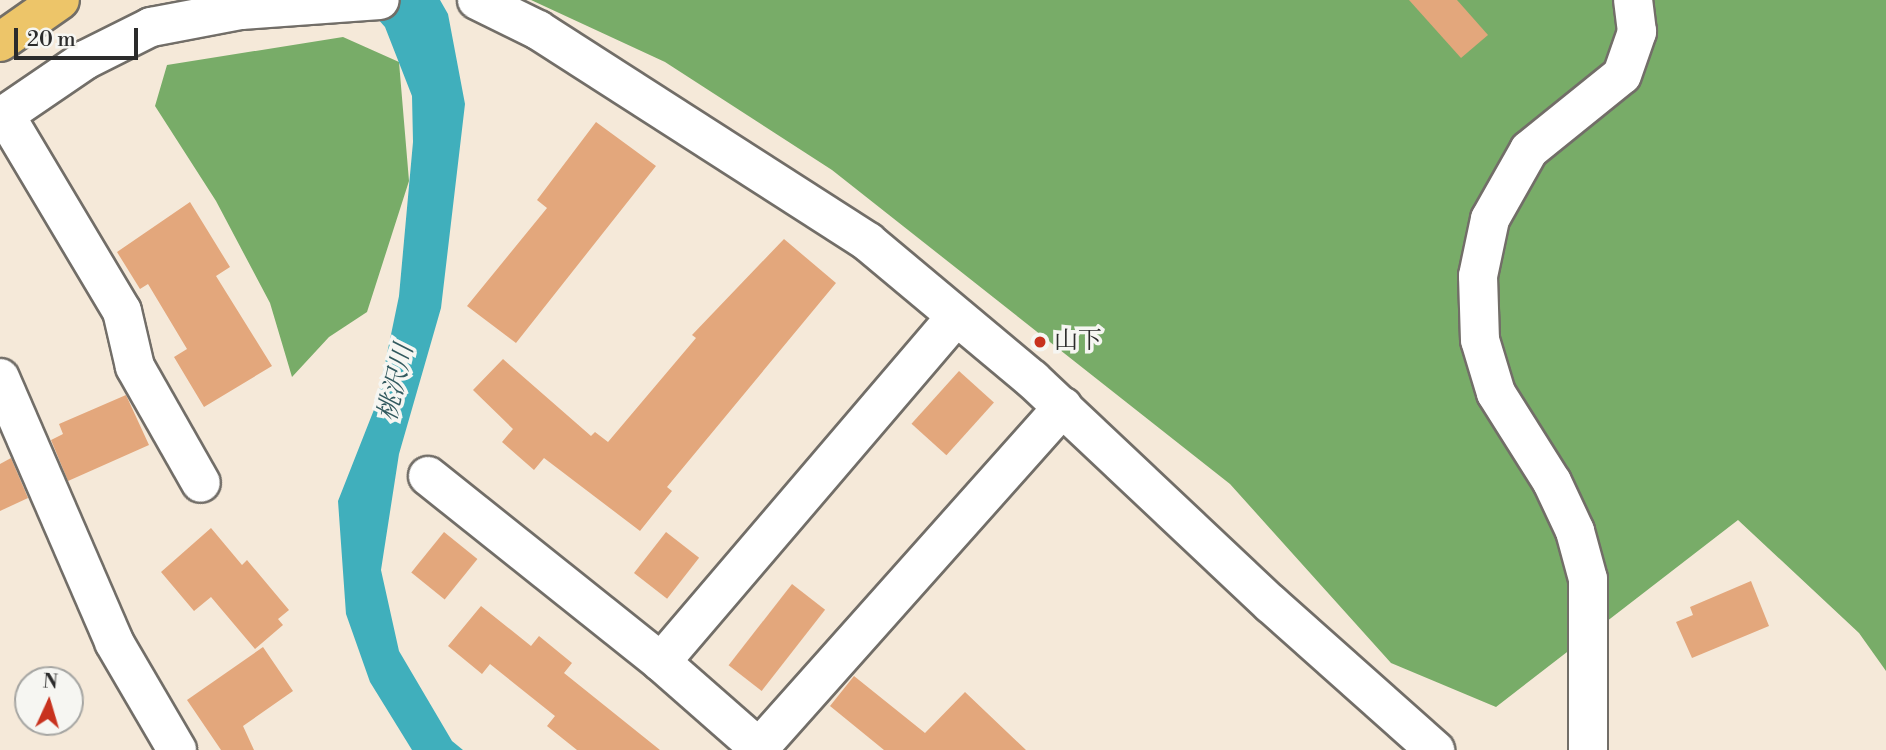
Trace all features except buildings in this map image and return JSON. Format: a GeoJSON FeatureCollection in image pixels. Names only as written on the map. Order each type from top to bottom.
{"type":"FeatureCollection","features":[{"type":"Feature","properties":{"kind":"highway"},"geometry":{"type":"LineString","coordinates":[[0,42],[60,0]]}},
{"type":"Feature","properties":{"kind":"street"},"geometry":{"type":"LineString","coordinates":[[477,0],[538,30],[758,168],[868,242],[1063,407],[1271,604],[1435,750]]}},
{"type":"Feature","properties":{"kind":"street"},"geometry":{"type":"LineString","coordinates":[[1588,750],[1588,579],[1575,531],[1552,482],[1496,393],[1480,340],[1478,276],[1490,219],[1529,150],[1622,75],[1637,32],[1633,0]]}},
{"type":"Feature","properties":{"kind":"street"},"geometry":{"type":"LineString","coordinates":[[201,483],[135,367],[122,311],[2,117],[86,61],[150,27],[241,9],[363,1]]}},
{"type":"Feature","properties":{"kind":"street"},"geometry":{"type":"LineString","coordinates":[[661,662],[955,318]]}},
{"type":"Feature","properties":{"kind":"street"},"geometry":{"type":"LineString","coordinates":[[0,378],[114,642],[177,750]]}},
{"type":"Feature","properties":{"kind":"street"},"geometry":{"type":"LineString","coordinates":[[429,476],[661,662],[759,748],[1063,407]]}},
{"type":"Feature","properties":{"kind":"green space"},"geometry":{"type":"Polygon","coordinates":[[[531,0],[1886,0],[1886,671],[1859,633],[1738,520],[1496,707],[1391,663],[1230,484],[832,170],[665,62],[531,0]]]}},
{"type":"Feature","properties":{"kind":"green space"},"geometry":{"type":"Polygon","coordinates":[[[343,37],[399,62],[409,181],[367,312],[329,337],[292,377],[270,303],[216,201],[155,106],[167,65],[343,37]]]}},
{"type":"Feature","properties":{"kind":"water","name":"桃沢川"},"geometry":{"type":"Polygon","coordinates":[[[361,0],[440,0],[448,14],[465,104],[441,308],[399,454],[381,570],[399,651],[452,741],[463,750],[412,750],[370,682],[346,614],[338,501],[377,402],[399,296],[413,142],[412,96],[385,27],[361,0]]]}},
{"type":"Feature","properties":{"kind":"place","name":"山下"},"geometry":{"type":"Point","coordinates":[1040,342]}}]}
